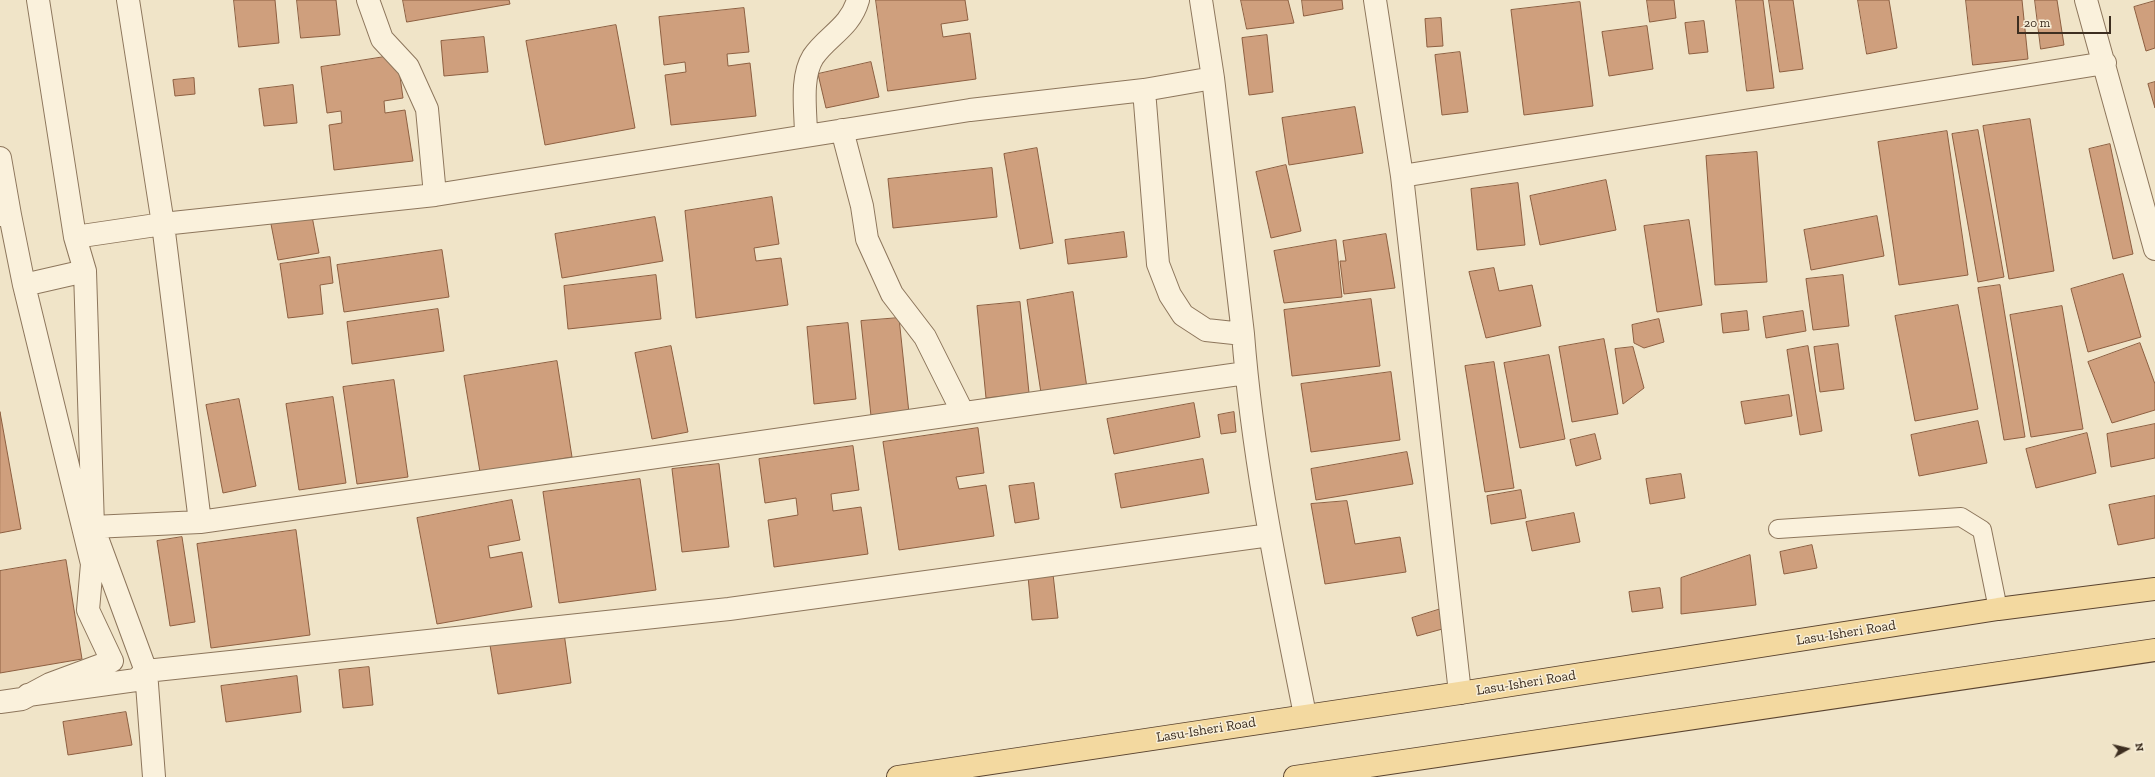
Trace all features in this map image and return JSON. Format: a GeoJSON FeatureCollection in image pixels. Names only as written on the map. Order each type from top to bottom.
{"type":"FeatureCollection","features":[{"type":"Feature","properties":{"kind":"main road","name":"Lasu-Isheri Road"},"geometry":{"type":"LineString","coordinates":[[898,777],[1460,693],[1998,610],[2155,589]]}},
{"type":"Feature","properties":{"kind":"main road"},"geometry":{"type":"LineString","coordinates":[[1309,776],[2155,650]]}},
{"type":"Feature","properties":{"kind":"street"},"geometry":{"type":"LineString","coordinates":[[38,0],[76,237],[85,272],[93,527],[146,671],[154,777]]}},
{"type":"Feature","properties":{"kind":"street"},"geometry":{"type":"LineString","coordinates":[[128,0],[163,224],[200,522]]}},
{"type":"Feature","properties":{"kind":"street"},"geometry":{"type":"LineString","coordinates":[[368,0],[382,38],[408,67],[427,109],[435,195]]}},
{"type":"Feature","properties":{"kind":"street"},"geometry":{"type":"LineString","coordinates":[[806,136],[806,84],[809,65],[819,50],[846,23],[856,9],[858,0]]}},
{"type":"Feature","properties":{"kind":"street"},"geometry":{"type":"LineString","coordinates":[[1201,0],[1213,78],[1243,334],[1246,373],[1270,535],[1305,715]]}},
{"type":"Feature","properties":{"kind":"street"},"geometry":{"type":"LineString","coordinates":[[1375,0],[1402,176],[1460,693]]}},
{"type":"Feature","properties":{"kind":"street"},"geometry":{"type":"LineString","coordinates":[[2086,0],[2105,63],[2155,249]]}},
{"type":"Feature","properties":{"kind":"street"},"geometry":{"type":"LineString","coordinates":[[1402,176],[2105,63]]}},
{"type":"Feature","properties":{"kind":"street"},"geometry":{"type":"LineString","coordinates":[[76,237],[163,224],[435,195],[970,110],[1144,90],[1213,78]]}},
{"type":"Feature","properties":{"kind":"street"},"geometry":{"type":"LineString","coordinates":[[1144,90],[1158,264],[1170,295],[1183,316],[1206,330],[1243,334]]}},
{"type":"Feature","properties":{"kind":"street"},"geometry":{"type":"LineString","coordinates":[[842,130],[862,206],[867,239],[892,294],[925,337],[963,413]]}},
{"type":"Feature","properties":{"kind":"street"},"geometry":{"type":"LineString","coordinates":[[0,158],[5,215],[24,285],[92,564],[88,610],[112,661],[50,684],[22,699],[0,702]]}},
{"type":"Feature","properties":{"kind":"street"},"geometry":{"type":"LineString","coordinates":[[24,285],[85,272]]}},
{"type":"Feature","properties":{"kind":"street"},"geometry":{"type":"LineString","coordinates":[[93,527],[200,522],[1246,373]]}},
{"type":"Feature","properties":{"kind":"street"},"geometry":{"type":"LineString","coordinates":[[28,695],[136,680],[146,671],[729,609],[1270,535]]}},
{"type":"Feature","properties":{"kind":"lane"},"geometry":{"type":"LineString","coordinates":[[1778,529],[1960,517],[1982,530],[1998,610]]}},
{"type":"Feature","properties":{"kind":"building"},"geometry":{"type":"Polygon","coordinates":[[[234,0],[275,0],[279,43],[239,47],[234,0]]]}},
{"type":"Feature","properties":{"kind":"building"},"geometry":{"type":"Polygon","coordinates":[[[297,0],[336,0],[340,35],[301,38],[297,0]]]}},
{"type":"Feature","properties":{"kind":"building"},"geometry":{"type":"Polygon","coordinates":[[[403,0],[509,0],[510,4],[407,22],[403,0]]]}},
{"type":"Feature","properties":{"kind":"building"},"geometry":{"type":"Polygon","coordinates":[[[876,0],[965,0],[968,20],[941,24],[943,37],[970,33],[976,79],[888,91],[876,0]]]}},
{"type":"Feature","properties":{"kind":"building"},"geometry":{"type":"Polygon","coordinates":[[[1241,0],[1288,0],[1294,23],[1247,29],[1241,0]]]}},
{"type":"Feature","properties":{"kind":"building"},"geometry":{"type":"Polygon","coordinates":[[[1302,0],[1342,0],[1343,9],[1304,16],[1302,0]]]}},
{"type":"Feature","properties":{"kind":"building"},"geometry":{"type":"Polygon","coordinates":[[[1647,0],[1674,0],[1676,18],[1650,22],[1647,0]]]}},
{"type":"Feature","properties":{"kind":"building"},"geometry":{"type":"Polygon","coordinates":[[[1736,0],[1763,0],[1774,88],[1747,91],[1736,0]]]}},
{"type":"Feature","properties":{"kind":"building"},"geometry":{"type":"Polygon","coordinates":[[[1769,0],[1793,0],[1803,69],[1780,72],[1769,0]]]}},
{"type":"Feature","properties":{"kind":"building"},"geometry":{"type":"Polygon","coordinates":[[[1858,0],[1889,0],[1897,48],[1867,54],[1858,0]]]}},
{"type":"Feature","properties":{"kind":"building"},"geometry":{"type":"Polygon","coordinates":[[[1966,0],[2022,0],[2028,59],[1973,65],[1966,0]]]}},
{"type":"Feature","properties":{"kind":"building"},"geometry":{"type":"Polygon","coordinates":[[[2035,0],[2057,0],[2064,45],[2041,49],[2035,0]]]}},
{"type":"Feature","properties":{"kind":"building"},"geometry":{"type":"Polygon","coordinates":[[[2155,1],[2155,48],[2146,51],[2134,7],[2155,1]]]}},
{"type":"Feature","properties":{"kind":"building"},"geometry":{"type":"Polygon","coordinates":[[[1580,2],[1593,106],[1524,115],[1511,10],[1580,2]]]}},
{"type":"Feature","properties":{"kind":"building"},"geometry":{"type":"Polygon","coordinates":[[[744,8],[749,52],[727,54],[728,66],[750,63],[756,116],[671,125],[665,75],[686,72],[685,62],[664,65],[659,17],[744,8]]]}},
{"type":"Feature","properties":{"kind":"building"},"geometry":{"type":"Polygon","coordinates":[[[1441,18],[1443,46],[1427,47],[1425,19],[1441,18]]]}},
{"type":"Feature","properties":{"kind":"building"},"geometry":{"type":"Polygon","coordinates":[[[1704,21],[1708,52],[1689,54],[1685,23],[1704,21]]]}},
{"type":"Feature","properties":{"kind":"building"},"geometry":{"type":"Polygon","coordinates":[[[616,25],[635,128],[545,145],[526,41],[616,25]]]}},
{"type":"Feature","properties":{"kind":"building"},"geometry":{"type":"Polygon","coordinates":[[[1647,26],[1653,69],[1609,76],[1602,32],[1647,26]]]}},
{"type":"Feature","properties":{"kind":"building"},"geometry":{"type":"Polygon","coordinates":[[[1267,35],[1273,92],[1249,95],[1242,38],[1267,35]]]}},
{"type":"Feature","properties":{"kind":"building"},"geometry":{"type":"Polygon","coordinates":[[[484,37],[488,72],[444,76],[441,41],[484,37]]]}},
{"type":"Feature","properties":{"kind":"building"},"geometry":{"type":"Polygon","coordinates":[[[1460,52],[1468,112],[1442,115],[1435,55],[1460,52]]]}},
{"type":"Feature","properties":{"kind":"building"},"geometry":{"type":"Polygon","coordinates":[[[397,55],[403,98],[384,101],[385,113],[405,110],[413,161],[334,170],[329,125],[342,123],[341,111],[327,113],[321,67],[397,55]]]}},
{"type":"Feature","properties":{"kind":"building"},"geometry":{"type":"Polygon","coordinates":[[[871,62],[879,97],[826,108],[818,74],[871,62]]]}},
{"type":"Feature","properties":{"kind":"building"},"geometry":{"type":"Polygon","coordinates":[[[194,78],[195,94],[175,96],[173,80],[194,78]]]}},
{"type":"Feature","properties":{"kind":"building"},"geometry":{"type":"Polygon","coordinates":[[[2155,82],[2155,108],[2148,84],[2155,82]]]}},
{"type":"Feature","properties":{"kind":"building"},"geometry":{"type":"Polygon","coordinates":[[[293,85],[297,123],[264,126],[259,89],[293,85]]]}},
{"type":"Feature","properties":{"kind":"building"},"geometry":{"type":"Polygon","coordinates":[[[1355,107],[1363,153],[1289,165],[1282,118],[1355,107]]]}},
{"type":"Feature","properties":{"kind":"building"},"geometry":{"type":"Polygon","coordinates":[[[2030,119],[2054,271],[2009,279],[1983,126],[2030,119]]]}},
{"type":"Feature","properties":{"kind":"building"},"geometry":{"type":"Polygon","coordinates":[[[1978,130],[2004,277],[1978,282],[1952,134],[1978,130]]]}},
{"type":"Feature","properties":{"kind":"building"},"geometry":{"type":"Polygon","coordinates":[[[1947,131],[1968,275],[1899,285],[1878,142],[1947,131]]]}},
{"type":"Feature","properties":{"kind":"building"},"geometry":{"type":"Polygon","coordinates":[[[2110,144],[2133,254],[2113,259],[2089,149],[2110,144]]]}},
{"type":"Feature","properties":{"kind":"building"},"geometry":{"type":"Polygon","coordinates":[[[1037,148],[1053,243],[1020,249],[1004,154],[1037,148]]]}},
{"type":"Feature","properties":{"kind":"building"},"geometry":{"type":"Polygon","coordinates":[[[1757,152],[1767,282],[1715,285],[1706,156],[1757,152]]]}},
{"type":"Feature","properties":{"kind":"building"},"geometry":{"type":"Polygon","coordinates":[[[1286,165],[1301,231],[1271,238],[1256,172],[1286,165]]]}},
{"type":"Feature","properties":{"kind":"building"},"geometry":{"type":"Polygon","coordinates":[[[992,168],[997,217],[893,228],[888,179],[992,168]]]}},
{"type":"Feature","properties":{"kind":"building"},"geometry":{"type":"Polygon","coordinates":[[[1606,180],[1616,230],[1540,245],[1530,196],[1606,180]]]}},
{"type":"Feature","properties":{"kind":"building"},"geometry":{"type":"Polygon","coordinates":[[[1518,183],[1525,245],[1477,250],[1471,189],[1518,183]]]}},
{"type":"Feature","properties":{"kind":"building"},"geometry":{"type":"Polygon","coordinates":[[[772,197],[779,244],[754,248],[756,261],[781,258],[788,305],[696,318],[685,211],[772,197]]]}},
{"type":"Feature","properties":{"kind":"building"},"geometry":{"type":"Polygon","coordinates":[[[311,211],[319,253],[278,260],[270,219],[311,211]]]}},
{"type":"Feature","properties":{"kind":"building"},"geometry":{"type":"Polygon","coordinates":[[[1877,216],[1884,256],[1811,270],[1804,230],[1877,216]]]}},
{"type":"Feature","properties":{"kind":"building"},"geometry":{"type":"Polygon","coordinates":[[[655,217],[663,261],[562,278],[555,234],[655,217]]]}},
{"type":"Feature","properties":{"kind":"building"},"geometry":{"type":"Polygon","coordinates":[[[1689,220],[1702,305],[1657,312],[1644,226],[1689,220]]]}},
{"type":"Feature","properties":{"kind":"building"},"geometry":{"type":"Polygon","coordinates":[[[1124,232],[1127,257],[1068,264],[1065,240],[1124,232]]]}},
{"type":"Feature","properties":{"kind":"building"},"geometry":{"type":"Polygon","coordinates":[[[1386,234],[1395,288],[1344,294],[1340,261],[1346,261],[1343,241],[1386,234]]]}},
{"type":"Feature","properties":{"kind":"building"},"geometry":{"type":"Polygon","coordinates":[[[1336,240],[1342,297],[1284,303],[1274,251],[1336,240]]]}},
{"type":"Feature","properties":{"kind":"building"},"geometry":{"type":"Polygon","coordinates":[[[442,250],[449,297],[344,312],[337,265],[442,250]]]}},
{"type":"Feature","properties":{"kind":"building"},"geometry":{"type":"Polygon","coordinates":[[[330,257],[333,283],[320,285],[323,314],[288,318],[280,264],[330,257]]]}},
{"type":"Feature","properties":{"kind":"building"},"geometry":{"type":"Polygon","coordinates":[[[1494,268],[1499,291],[1532,285],[1541,326],[1486,338],[1469,272],[1494,268]]]}},
{"type":"Feature","properties":{"kind":"building"},"geometry":{"type":"Polygon","coordinates":[[[2123,274],[2141,337],[2088,352],[2071,289],[2123,274]]]}},
{"type":"Feature","properties":{"kind":"building"},"geometry":{"type":"Polygon","coordinates":[[[656,275],[661,319],[568,329],[564,286],[656,275]]]}},
{"type":"Feature","properties":{"kind":"building"},"geometry":{"type":"Polygon","coordinates":[[[1843,275],[1849,326],[1813,330],[1806,279],[1843,275]]]}},
{"type":"Feature","properties":{"kind":"building"},"geometry":{"type":"Polygon","coordinates":[[[2000,285],[2025,437],[2004,440],[1978,288],[2000,285]]]}},
{"type":"Feature","properties":{"kind":"building"},"geometry":{"type":"Polygon","coordinates":[[[1073,292],[1087,388],[1041,393],[1027,300],[1073,292]]]}},
{"type":"Feature","properties":{"kind":"building"},"geometry":{"type":"Polygon","coordinates":[[[1371,299],[1380,366],[1292,376],[1284,310],[1371,299]]]}},
{"type":"Feature","properties":{"kind":"building"},"geometry":{"type":"Polygon","coordinates":[[[1020,302],[1029,393],[986,398],[977,306],[1020,302]]]}},
{"type":"Feature","properties":{"kind":"building"},"geometry":{"type":"Polygon","coordinates":[[[1958,305],[1978,409],[1915,421],[1895,316],[1958,305]]]}},
{"type":"Feature","properties":{"kind":"building"},"geometry":{"type":"Polygon","coordinates":[[[2062,306],[2083,429],[2031,437],[2010,315],[2062,306]]]}},
{"type":"Feature","properties":{"kind":"building"},"geometry":{"type":"Polygon","coordinates":[[[438,309],[444,351],[352,364],[347,322],[438,309]]]}},
{"type":"Feature","properties":{"kind":"building"},"geometry":{"type":"Polygon","coordinates":[[[1747,311],[1749,330],[1723,333],[1721,314],[1747,311]]]}},
{"type":"Feature","properties":{"kind":"building"},"geometry":{"type":"Polygon","coordinates":[[[1803,311],[1806,331],[1766,338],[1763,317],[1803,311]]]}},
{"type":"Feature","properties":{"kind":"building"},"geometry":{"type":"Polygon","coordinates":[[[899,318],[909,413],[871,416],[861,321],[899,318]]]}},
{"type":"Feature","properties":{"kind":"building"},"geometry":{"type":"Polygon","coordinates":[[[1659,319],[1664,342],[1644,348],[1634,343],[1632,325],[1659,319]]]}},
{"type":"Feature","properties":{"kind":"building"},"geometry":{"type":"Polygon","coordinates":[[[848,323],[856,399],[814,404],[807,327],[848,323]]]}},
{"type":"Feature","properties":{"kind":"building"},"geometry":{"type":"Polygon","coordinates":[[[1604,339],[1618,414],[1572,422],[1559,347],[1604,339]]]}},
{"type":"Feature","properties":{"kind":"building"},"geometry":{"type":"Polygon","coordinates":[[[2140,343],[2155,384],[2155,410],[2112,423],[2088,362],[2140,343]]]}},
{"type":"Feature","properties":{"kind":"building"},"geometry":{"type":"Polygon","coordinates":[[[1838,344],[1844,389],[1820,392],[1814,347],[1838,344]]]}},
{"type":"Feature","properties":{"kind":"building"},"geometry":{"type":"Polygon","coordinates":[[[671,346],[688,432],[652,439],[635,353],[671,346]]]}},
{"type":"Feature","properties":{"kind":"building"},"geometry":{"type":"Polygon","coordinates":[[[1808,346],[1822,431],[1800,435],[1787,350],[1808,346]]]}},
{"type":"Feature","properties":{"kind":"building"},"geometry":{"type":"Polygon","coordinates":[[[1633,347],[1644,388],[1623,404],[1615,349],[1633,347]]]}},
{"type":"Feature","properties":{"kind":"building"},"geometry":{"type":"Polygon","coordinates":[[[1549,355],[1565,439],[1520,448],[1504,363],[1549,355]]]}},
{"type":"Feature","properties":{"kind":"building"},"geometry":{"type":"Polygon","coordinates":[[[557,361],[572,457],[480,472],[464,376],[557,361]]]}},
{"type":"Feature","properties":{"kind":"building"},"geometry":{"type":"Polygon","coordinates":[[[1494,362],[1514,488],[1485,492],[1465,366],[1494,362]]]}},
{"type":"Feature","properties":{"kind":"building"},"geometry":{"type":"Polygon","coordinates":[[[1391,372],[1400,440],[1311,452],[1301,384],[1391,372]]]}},
{"type":"Feature","properties":{"kind":"building"},"geometry":{"type":"Polygon","coordinates":[[[394,380],[408,477],[357,484],[343,387],[394,380]]]}},
{"type":"Feature","properties":{"kind":"building"},"geometry":{"type":"Polygon","coordinates":[[[1789,395],[1792,416],[1745,424],[1741,402],[1789,395]]]}},
{"type":"Feature","properties":{"kind":"building"},"geometry":{"type":"Polygon","coordinates":[[[333,397],[346,483],[299,490],[286,404],[333,397]]]}},
{"type":"Feature","properties":{"kind":"building"},"geometry":{"type":"Polygon","coordinates":[[[239,399],[256,486],[223,493],[206,405],[239,399]]]}},
{"type":"Feature","properties":{"kind":"building"},"geometry":{"type":"Polygon","coordinates":[[[1194,403],[1200,437],[1114,454],[1107,419],[1194,403]]]}},
{"type":"Feature","properties":{"kind":"building"},"geometry":{"type":"Polygon","coordinates":[[[0,412],[21,529],[0,533],[0,412]]]}},
{"type":"Feature","properties":{"kind":"building"},"geometry":{"type":"Polygon","coordinates":[[[1234,412],[1236,432],[1221,434],[1218,415],[1234,412]]]}},
{"type":"Feature","properties":{"kind":"building"},"geometry":{"type":"Polygon","coordinates":[[[1978,421],[1987,463],[1919,476],[1911,435],[1978,421]]]}},
{"type":"Feature","properties":{"kind":"building"},"geometry":{"type":"Polygon","coordinates":[[[2155,424],[2155,458],[2111,467],[2107,434],[2155,424]]]}},
{"type":"Feature","properties":{"kind":"building"},"geometry":{"type":"Polygon","coordinates":[[[978,428],[984,473],[956,477],[959,489],[986,485],[994,536],[899,550],[883,442],[978,428]]]}},
{"type":"Feature","properties":{"kind":"building"},"geometry":{"type":"Polygon","coordinates":[[[2087,433],[2096,473],[2036,488],[2026,449],[2087,433]]]}},
{"type":"Feature","properties":{"kind":"building"},"geometry":{"type":"Polygon","coordinates":[[[1595,434],[1601,459],[1576,466],[1570,440],[1595,434]]]}},
{"type":"Feature","properties":{"kind":"building"},"geometry":{"type":"Polygon","coordinates":[[[853,446],[859,490],[831,494],[833,511],[861,507],[868,554],[774,567],[768,520],[798,515],[796,498],[765,503],[759,459],[853,446]]]}},
{"type":"Feature","properties":{"kind":"building"},"geometry":{"type":"Polygon","coordinates":[[[1407,452],[1413,484],[1316,500],[1311,469],[1407,452]]]}},
{"type":"Feature","properties":{"kind":"building"},"geometry":{"type":"Polygon","coordinates":[[[1203,459],[1209,493],[1121,508],[1115,474],[1203,459]]]}},
{"type":"Feature","properties":{"kind":"building"},"geometry":{"type":"Polygon","coordinates":[[[719,464],[729,547],[682,552],[672,469],[719,464]]]}},
{"type":"Feature","properties":{"kind":"building"},"geometry":{"type":"Polygon","coordinates":[[[1681,474],[1685,498],[1650,504],[1646,479],[1681,474]]]}},
{"type":"Feature","properties":{"kind":"building"},"geometry":{"type":"Polygon","coordinates":[[[640,479],[656,590],[559,603],[543,492],[640,479]]]}},
{"type":"Feature","properties":{"kind":"building"},"geometry":{"type":"Polygon","coordinates":[[[1034,483],[1039,519],[1015,523],[1009,486],[1034,483]]]}},
{"type":"Feature","properties":{"kind":"building"},"geometry":{"type":"Polygon","coordinates":[[[1521,490],[1526,518],[1491,524],[1487,496],[1521,490]]]}},
{"type":"Feature","properties":{"kind":"building"},"geometry":{"type":"Polygon","coordinates":[[[2155,496],[2155,538],[2118,545],[2109,505],[2155,496]]]}},
{"type":"Feature","properties":{"kind":"building"},"geometry":{"type":"Polygon","coordinates":[[[512,500],[520,540],[488,546],[490,558],[522,552],[532,607],[437,624],[417,518],[512,500]]]}},
{"type":"Feature","properties":{"kind":"building"},"geometry":{"type":"Polygon","coordinates":[[[1347,501],[1355,544],[1400,537],[1406,572],[1325,584],[1311,504],[1347,501]]]}},
{"type":"Feature","properties":{"kind":"building"},"geometry":{"type":"Polygon","coordinates":[[[1574,513],[1580,542],[1532,551],[1526,522],[1574,513]]]}},
{"type":"Feature","properties":{"kind":"building"},"geometry":{"type":"Polygon","coordinates":[[[296,530],[310,635],[211,648],[197,544],[296,530]]]}},
{"type":"Feature","properties":{"kind":"building"},"geometry":{"type":"Polygon","coordinates":[[[182,537],[195,622],[170,626],[157,541],[182,537]]]}},
{"type":"Feature","properties":{"kind":"building"},"geometry":{"type":"Polygon","coordinates":[[[1812,545],[1817,568],[1784,574],[1780,552],[1812,545]]]}},
{"type":"Feature","properties":{"kind":"building"},"geometry":{"type":"Polygon","coordinates":[[[1750,555],[1756,605],[1681,614],[1681,578],[1750,555]]]}},
{"type":"Feature","properties":{"kind":"building"},"geometry":{"type":"Polygon","coordinates":[[[66,560],[82,659],[0,673],[0,571],[66,560]]]}},
{"type":"Feature","properties":{"kind":"building"},"geometry":{"type":"Polygon","coordinates":[[[1053,574],[1058,618],[1032,620],[1028,576],[1053,574]]]}},
{"type":"Feature","properties":{"kind":"building"},"geometry":{"type":"Polygon","coordinates":[[[1660,588],[1663,608],[1632,612],[1629,592],[1660,588]]]}},
{"type":"Feature","properties":{"kind":"building"},"geometry":{"type":"Polygon","coordinates":[[[1441,609],[1446,628],[1417,636],[1412,618],[1441,609]]]}},
{"type":"Feature","properties":{"kind":"building"},"geometry":{"type":"Polygon","coordinates":[[[564,633],[571,683],[498,694],[490,645],[564,633]]]}},
{"type":"Feature","properties":{"kind":"building"},"geometry":{"type":"Polygon","coordinates":[[[369,667],[373,705],[343,708],[339,670],[369,667]]]}},
{"type":"Feature","properties":{"kind":"building"},"geometry":{"type":"Polygon","coordinates":[[[297,676],[301,712],[226,722],[221,686],[297,676]]]}},
{"type":"Feature","properties":{"kind":"building"},"geometry":{"type":"Polygon","coordinates":[[[126,712],[132,745],[68,755],[63,722],[126,712]]]}}]}
